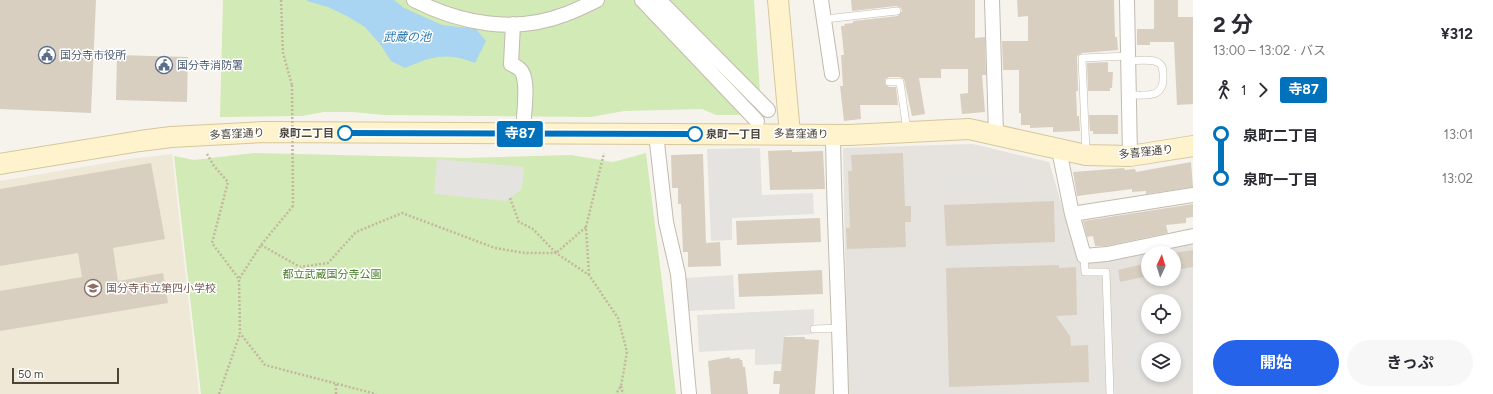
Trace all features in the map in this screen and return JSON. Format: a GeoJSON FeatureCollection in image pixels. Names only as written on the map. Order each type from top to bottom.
{"type":"FeatureCollection","features":[{"type":"Feature","properties":{"kind":"main road"},"geometry":{"type":"LineString","coordinates":[[778,0],[790,134]]}},
{"type":"Feature","properties":{"kind":"main road","name":"多喜窪通り"},"geometry":{"type":"LineString","coordinates":[[0,164],[140,141],[178,137],[264,132],[833,135],[970,129],[1086,155],[1130,156],[1193,146]]}},
{"type":"Feature","properties":{"kind":"street"},"geometry":{"type":"LineString","coordinates":[[414,0],[437,12],[467,21],[499,25],[531,23],[565,15],[597,0]]}},
{"type":"Feature","properties":{"kind":"street"},"geometry":{"type":"LineString","coordinates":[[642,0],[757,121]]}},
{"type":"Feature","properties":{"kind":"street"},"geometry":{"type":"LineString","coordinates":[[659,0],[768,110]]}},
{"type":"Feature","properties":{"kind":"street"},"geometry":{"type":"LineString","coordinates":[[821,0],[832,74]]}},
{"type":"Feature","properties":{"kind":"street"},"geometry":{"type":"LineString","coordinates":[[992,0],[996,134]]}},
{"type":"Feature","properties":{"kind":"street"},"geometry":{"type":"LineString","coordinates":[[1127,0],[1130,156]]}},
{"type":"Feature","properties":{"kind":"street"},"geometry":{"type":"LineString","coordinates":[[513,24],[511,64],[518,67],[523,73],[524,121]]}},
{"type":"Feature","properties":{"kind":"street"},"geometry":{"type":"LineString","coordinates":[[656,134],[666,222],[678,274],[689,394]]}},
{"type":"Feature","properties":{"kind":"street"},"geometry":{"type":"LineString","coordinates":[[833,135],[841,394]]}},
{"type":"Feature","properties":{"kind":"street"},"geometry":{"type":"LineString","coordinates":[[1059,150],[1072,214],[1084,256],[1107,254],[1193,236]]}},
{"type":"Feature","properties":{"kind":"street"},"geometry":{"type":"LineString","coordinates":[[1072,214],[1193,195]]}},
{"type":"Feature","properties":{"kind":"lane"},"geometry":{"type":"LineString","coordinates":[[825,19],[897,10]]}},
{"type":"Feature","properties":{"kind":"lane"},"geometry":{"type":"LineString","coordinates":[[1086,155],[1082,58],[1128,59],[1159,63],[1162,67],[1164,85],[1160,90],[1153,94],[1129,95]]}},
{"type":"Feature","properties":{"kind":"lane"},"geometry":{"type":"LineString","coordinates":[[889,82],[900,82],[907,132]]}},
{"type":"Feature","properties":{"kind":"lane"},"geometry":{"type":"LineString","coordinates":[[1084,256],[1085,272],[1106,272],[1110,394]]}},
{"type":"Feature","properties":{"kind":"lane"},"geometry":{"type":"LineString","coordinates":[[814,329],[840,328]]}},
{"type":"Feature","properties":{"kind":"path"},"geometry":{"type":"LineString","coordinates":[[219,394],[240,333],[239,279],[261,245],[292,206],[292,85],[283,53],[281,0]]}},
{"type":"Feature","properties":{"kind":"path"},"geometry":{"type":"LineString","coordinates":[[589,275],[586,227],[604,153]]}},
{"type":"Feature","properties":{"kind":"path"},"geometry":{"type":"LineString","coordinates":[[207,154],[214,166],[228,182],[212,242],[239,279]]}},
{"type":"Feature","properties":{"kind":"path"},"geometry":{"type":"LineString","coordinates":[[510,198],[519,222],[533,229],[556,253],[589,275],[618,318],[627,352],[621,386],[616,394]]}},
{"type":"Feature","properties":{"kind":"path"},"geometry":{"type":"LineString","coordinates":[[261,245],[300,267],[328,263],[356,232],[402,213],[495,248],[525,253],[556,253],[586,227]]}},
{"type":"Feature","properties":{"kind":"path"},"geometry":{"type":"LineString","coordinates":[[240,333],[265,365],[376,394]]}},
{"type":"Feature","properties":{"kind":"path"},"geometry":{"type":"LineString","coordinates":[[336,384],[336,394]]}},
{"type":"Feature","properties":{"kind":"path"},"geometry":{"type":"LineString","coordinates":[[621,386],[623,394]]}},
{"type":"Feature","properties":{"kind":"shaded area"},"geometry":{"type":"Polygon","coordinates":[[[973,144],[1049,162],[1078,260],[1141,250],[1141,286],[1181,286],[1181,246],[1163,246],[1193,241],[1193,394],[848,394],[843,148],[973,144]]]}},
{"type":"Feature","properties":{"kind":"shaded area"},"geometry":{"type":"Polygon","coordinates":[[[760,148],[762,195],[813,193],[814,214],[732,218],[732,240],[711,241],[707,149],[760,148]]]}},
{"type":"Feature","properties":{"kind":"shaded area","name":"国分寺市立第四小学校"},"geometry":{"type":"Polygon","coordinates":[[[172,154],[199,394],[0,394],[0,181],[129,159],[172,154]]]}},
{"type":"Feature","properties":{"kind":"shaded area"},"geometry":{"type":"Polygon","coordinates":[[[437,159],[524,167],[522,189],[506,201],[434,194],[437,159]]]}},
{"type":"Feature","properties":{"kind":"shaded area"},"geometry":{"type":"Polygon","coordinates":[[[1012,170],[1031,180],[1031,189],[941,192],[940,172],[1012,170]]]}},
{"type":"Feature","properties":{"kind":"shaded area"},"geometry":{"type":"Polygon","coordinates":[[[1048,245],[1049,261],[948,266],[947,250],[1048,245]]]}},
{"type":"Feature","properties":{"kind":"shaded area"},"geometry":{"type":"Polygon","coordinates":[[[733,275],[735,309],[687,311],[685,278],[733,275]]]}},
{"type":"Feature","properties":{"kind":"shaded area"},"geometry":{"type":"Polygon","coordinates":[[[814,309],[814,334],[785,336],[782,364],[755,365],[755,349],[699,352],[697,315],[814,309]]]}},
{"type":"Feature","properties":{"kind":"shaded area"},"geometry":{"type":"Polygon","coordinates":[[[1181,314],[1193,314],[1193,379],[1181,379],[1181,342],[1141,342],[1141,380],[1127,380],[1126,315],[1141,315],[1141,334],[1181,334],[1181,314]]]}},
{"type":"Feature","properties":{"kind":"green space"},"geometry":{"type":"Polygon","coordinates":[[[223,0],[754,0],[760,93],[739,115],[716,115],[702,109],[624,111],[591,117],[384,115],[353,112],[324,112],[302,116],[220,117],[223,0]]]}},
{"type":"Feature","properties":{"kind":"green space","name":"都立武蔵国分寺公園"},"geometry":{"type":"Polygon","coordinates":[[[254,153],[464,158],[571,155],[613,162],[646,153],[676,394],[201,394],[174,156],[194,160],[254,153]]]}},
{"type":"Feature","properties":{"kind":"water","name":"武蔵の池"},"geometry":{"type":"Polygon","coordinates":[[[307,0],[394,0],[404,8],[442,25],[476,29],[486,41],[475,63],[456,57],[440,57],[432,58],[405,68],[391,61],[380,44],[365,27],[328,7],[307,0]]]}},
{"type":"Feature","properties":{"kind":"building","name":"国分寺市役所"},"geometry":{"type":"Polygon","coordinates":[[[0,0],[96,0],[91,113],[0,109],[0,0]]]}},
{"type":"Feature","properties":{"kind":"building"},"geometry":{"type":"Polygon","coordinates":[[[851,0],[975,0],[975,38],[985,37],[986,75],[982,75],[985,112],[962,114],[960,94],[968,93],[968,69],[941,69],[941,78],[919,78],[925,114],[912,116],[904,79],[900,77],[889,77],[885,79],[885,84],[889,87],[896,87],[898,105],[860,105],[861,119],[844,121],[840,86],[843,86],[841,55],[844,55],[841,26],[845,26],[844,24],[853,23],[853,21],[898,16],[902,11],[901,8],[896,6],[852,11],[851,0]]]}},
{"type":"Feature","properties":{"kind":"building"},"geometry":{"type":"Polygon","coordinates":[[[1017,0],[1114,0],[1115,37],[1117,37],[1118,50],[1082,53],[1077,56],[1077,116],[1079,116],[1080,131],[1053,132],[1053,127],[1030,128],[1030,125],[1021,125],[1021,113],[1019,113],[1019,70],[1003,70],[1002,41],[1028,41],[1028,16],[1018,17],[1017,0]]]}},
{"type":"Feature","properties":{"kind":"building"},"geometry":{"type":"Polygon","coordinates":[[[1154,0],[1178,0],[1178,17],[1193,17],[1193,104],[1177,105],[1174,42],[1150,42],[1150,45],[1137,45],[1137,29],[1154,29],[1154,0]]]}},
{"type":"Feature","properties":{"kind":"building"},"geometry":{"type":"Polygon","coordinates":[[[117,55],[188,57],[187,102],[116,100],[117,55]]]}},
{"type":"Feature","properties":{"kind":"building"},"geometry":{"type":"Polygon","coordinates":[[[1108,62],[1108,72],[1113,72],[1112,88],[1110,88],[1110,91],[1088,91],[1087,63],[1108,62]]]}},
{"type":"Feature","properties":{"kind":"building"},"geometry":{"type":"Polygon","coordinates":[[[1089,115],[1118,115],[1118,134],[1093,134],[1093,131],[1090,131],[1089,115]]]}},
{"type":"Feature","properties":{"kind":"building"},"geometry":{"type":"Polygon","coordinates":[[[792,150],[792,152],[823,151],[825,189],[770,190],[768,151],[792,150]]]}},
{"type":"Feature","properties":{"kind":"building"},"geometry":{"type":"Polygon","coordinates":[[[903,153],[905,206],[911,206],[911,222],[905,222],[906,247],[847,249],[846,228],[850,228],[848,171],[852,171],[851,155],[903,153]]]}},
{"type":"Feature","properties":{"kind":"building"},"geometry":{"type":"Polygon","coordinates":[[[703,154],[706,243],[720,242],[721,266],[688,267],[688,252],[683,252],[681,204],[678,204],[678,188],[672,188],[671,155],[703,154]]]}},
{"type":"Feature","properties":{"kind":"building"},"geometry":{"type":"Polygon","coordinates":[[[1191,162],[1193,187],[1146,194],[1146,191],[1132,192],[1132,189],[1077,196],[1073,172],[1124,168],[1125,170],[1135,169],[1136,172],[1191,162]]]}},
{"type":"Feature","properties":{"kind":"building"},"geometry":{"type":"Polygon","coordinates":[[[151,163],[165,239],[113,248],[118,281],[163,273],[168,303],[0,331],[0,291],[82,277],[78,253],[0,266],[0,189],[151,163]]]}},
{"type":"Feature","properties":{"kind":"building"},"geometry":{"type":"Polygon","coordinates":[[[1054,201],[1055,242],[946,246],[944,205],[1054,201]]]}},
{"type":"Feature","properties":{"kind":"building"},"geometry":{"type":"Polygon","coordinates":[[[1193,204],[1193,217],[1186,218],[1186,223],[1166,225],[1168,233],[1106,246],[1095,246],[1093,236],[1087,237],[1083,221],[1193,204]]]}},
{"type":"Feature","properties":{"kind":"building"},"geometry":{"type":"Polygon","coordinates":[[[820,218],[821,242],[737,245],[736,221],[820,218]]]}},
{"type":"Feature","properties":{"kind":"building"},"geometry":{"type":"Polygon","coordinates":[[[1193,250],[1193,267],[1181,269],[1181,252],[1193,250]]]}},
{"type":"Feature","properties":{"kind":"building"},"geometry":{"type":"Polygon","coordinates":[[[1059,265],[1059,268],[1076,267],[1077,315],[1056,316],[1070,336],[1071,346],[1088,345],[1089,382],[949,387],[946,268],[1059,265]]]}},
{"type":"Feature","properties":{"kind":"building"},"geometry":{"type":"Polygon","coordinates":[[[1141,265],[1141,278],[1120,282],[1118,270],[1141,265]]]}},
{"type":"Feature","properties":{"kind":"building"},"geometry":{"type":"Polygon","coordinates":[[[822,270],[823,294],[739,297],[738,274],[822,270]]]}},
{"type":"Feature","properties":{"kind":"building"},"geometry":{"type":"Polygon","coordinates":[[[784,337],[805,337],[805,339],[819,340],[815,394],[779,394],[780,384],[773,384],[774,371],[781,371],[784,337]]]}},
{"type":"Feature","properties":{"kind":"building"},"geometry":{"type":"Polygon","coordinates":[[[730,357],[730,359],[740,358],[740,360],[742,360],[743,367],[745,367],[748,394],[711,394],[708,361],[730,357]]]}},
{"type":"Feature","properties":{"kind":"bus line","name":"寺87"},"geometry":{"type":"LineString","coordinates":[[345,133],[695,134]]}},
{"type":"Feature","properties":{"kind":"place","name":"国分寺市役所"},"geometry":{"type":"Point","coordinates":[47,55]}},
{"type":"Feature","properties":{"kind":"place","name":"国分寺消防署"},"geometry":{"type":"Point","coordinates":[164,65]}},
{"type":"Feature","properties":{"kind":"place","name":"泉町二丁目"},"geometry":{"type":"Point","coordinates":[345,133]}},
{"type":"Feature","properties":{"kind":"place","name":"泉町一丁目"},"geometry":{"type":"Point","coordinates":[695,134]}},
{"type":"Feature","properties":{"kind":"place","name":"国分寺市立第四小学校"},"geometry":{"type":"Point","coordinates":[93,288]}}]}
